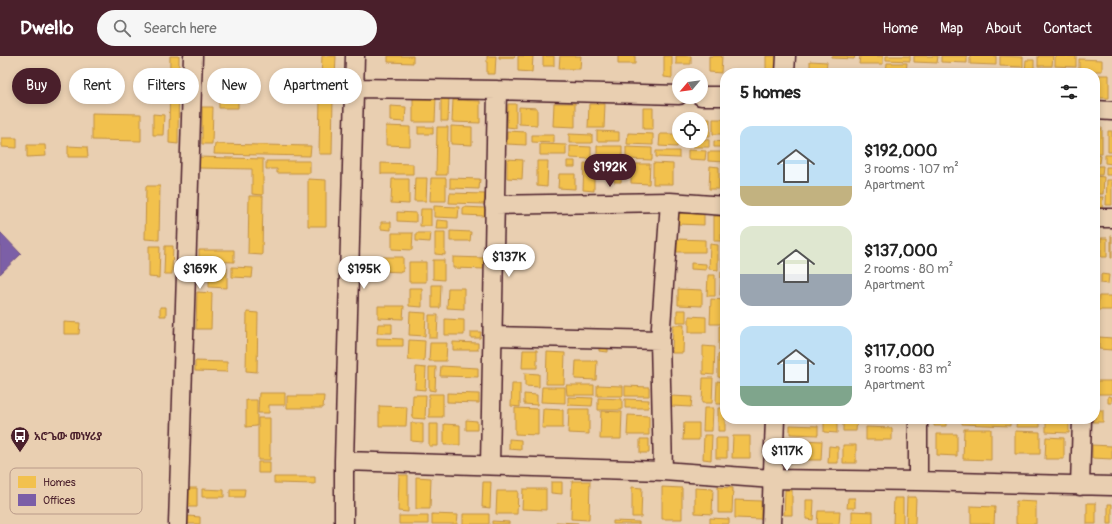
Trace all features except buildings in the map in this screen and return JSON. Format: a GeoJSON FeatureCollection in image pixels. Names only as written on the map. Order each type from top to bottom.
{"type":"FeatureCollection","features":[{"type":"Feature","properties":{"kind":"street"},"geometry":{"type":"LineString","coordinates":[[178,524],[193,56]]}},
{"type":"Feature","properties":{"kind":"street"},"geometry":{"type":"LineString","coordinates":[[355,56],[355,68]]}},
{"type":"Feature","properties":{"kind":"street"},"geometry":{"type":"LineString","coordinates":[[786,56],[786,68]]}},
{"type":"Feature","properties":{"kind":"street"},"geometry":{"type":"LineString","coordinates":[[362,88],[672,95]]}},
{"type":"Feature","properties":{"kind":"street"},"geometry":{"type":"LineString","coordinates":[[490,465],[497,90]]}},
{"type":"Feature","properties":{"kind":"street"},"geometry":{"type":"LineString","coordinates":[[708,96],[720,96]]}},
{"type":"Feature","properties":{"kind":"street"},"geometry":{"type":"LineString","coordinates":[[344,524],[344,462],[354,104]]}},
{"type":"Feature","properties":{"kind":"street"},"geometry":{"type":"LineString","coordinates":[[1100,110],[1112,111]]}},
{"type":"Feature","properties":{"kind":"street"},"geometry":{"type":"LineString","coordinates":[[494,205],[670,202],[720,206]]}},
{"type":"Feature","properties":{"kind":"street"},"geometry":{"type":"LineString","coordinates":[[662,471],[660,340],[670,202]]}},
{"type":"Feature","properties":{"kind":"street"},"geometry":{"type":"LineString","coordinates":[[1100,218],[1112,218]]}},
{"type":"Feature","properties":{"kind":"street"},"geometry":{"type":"LineString","coordinates":[[493,336],[660,340]]}},
{"type":"Feature","properties":{"kind":"street"},"geometry":{"type":"LineString","coordinates":[[771,524],[775,424]]}},
{"type":"Feature","properties":{"kind":"street"},"geometry":{"type":"LineString","coordinates":[[918,424],[918,481]]}},
{"type":"Feature","properties":{"kind":"street"},"geometry":{"type":"LineString","coordinates":[[1080,486],[1082,424]]}},
{"type":"Feature","properties":{"kind":"street"},"geometry":{"type":"LineString","coordinates":[[344,462],[662,471],[772,479],[1112,486]]}},
{"type":"Feature","properties":{"kind":"place","name":"አሮጌው መነሃሪያ"},"geometry":{"type":"Point","coordinates":[20,453]}}]}
